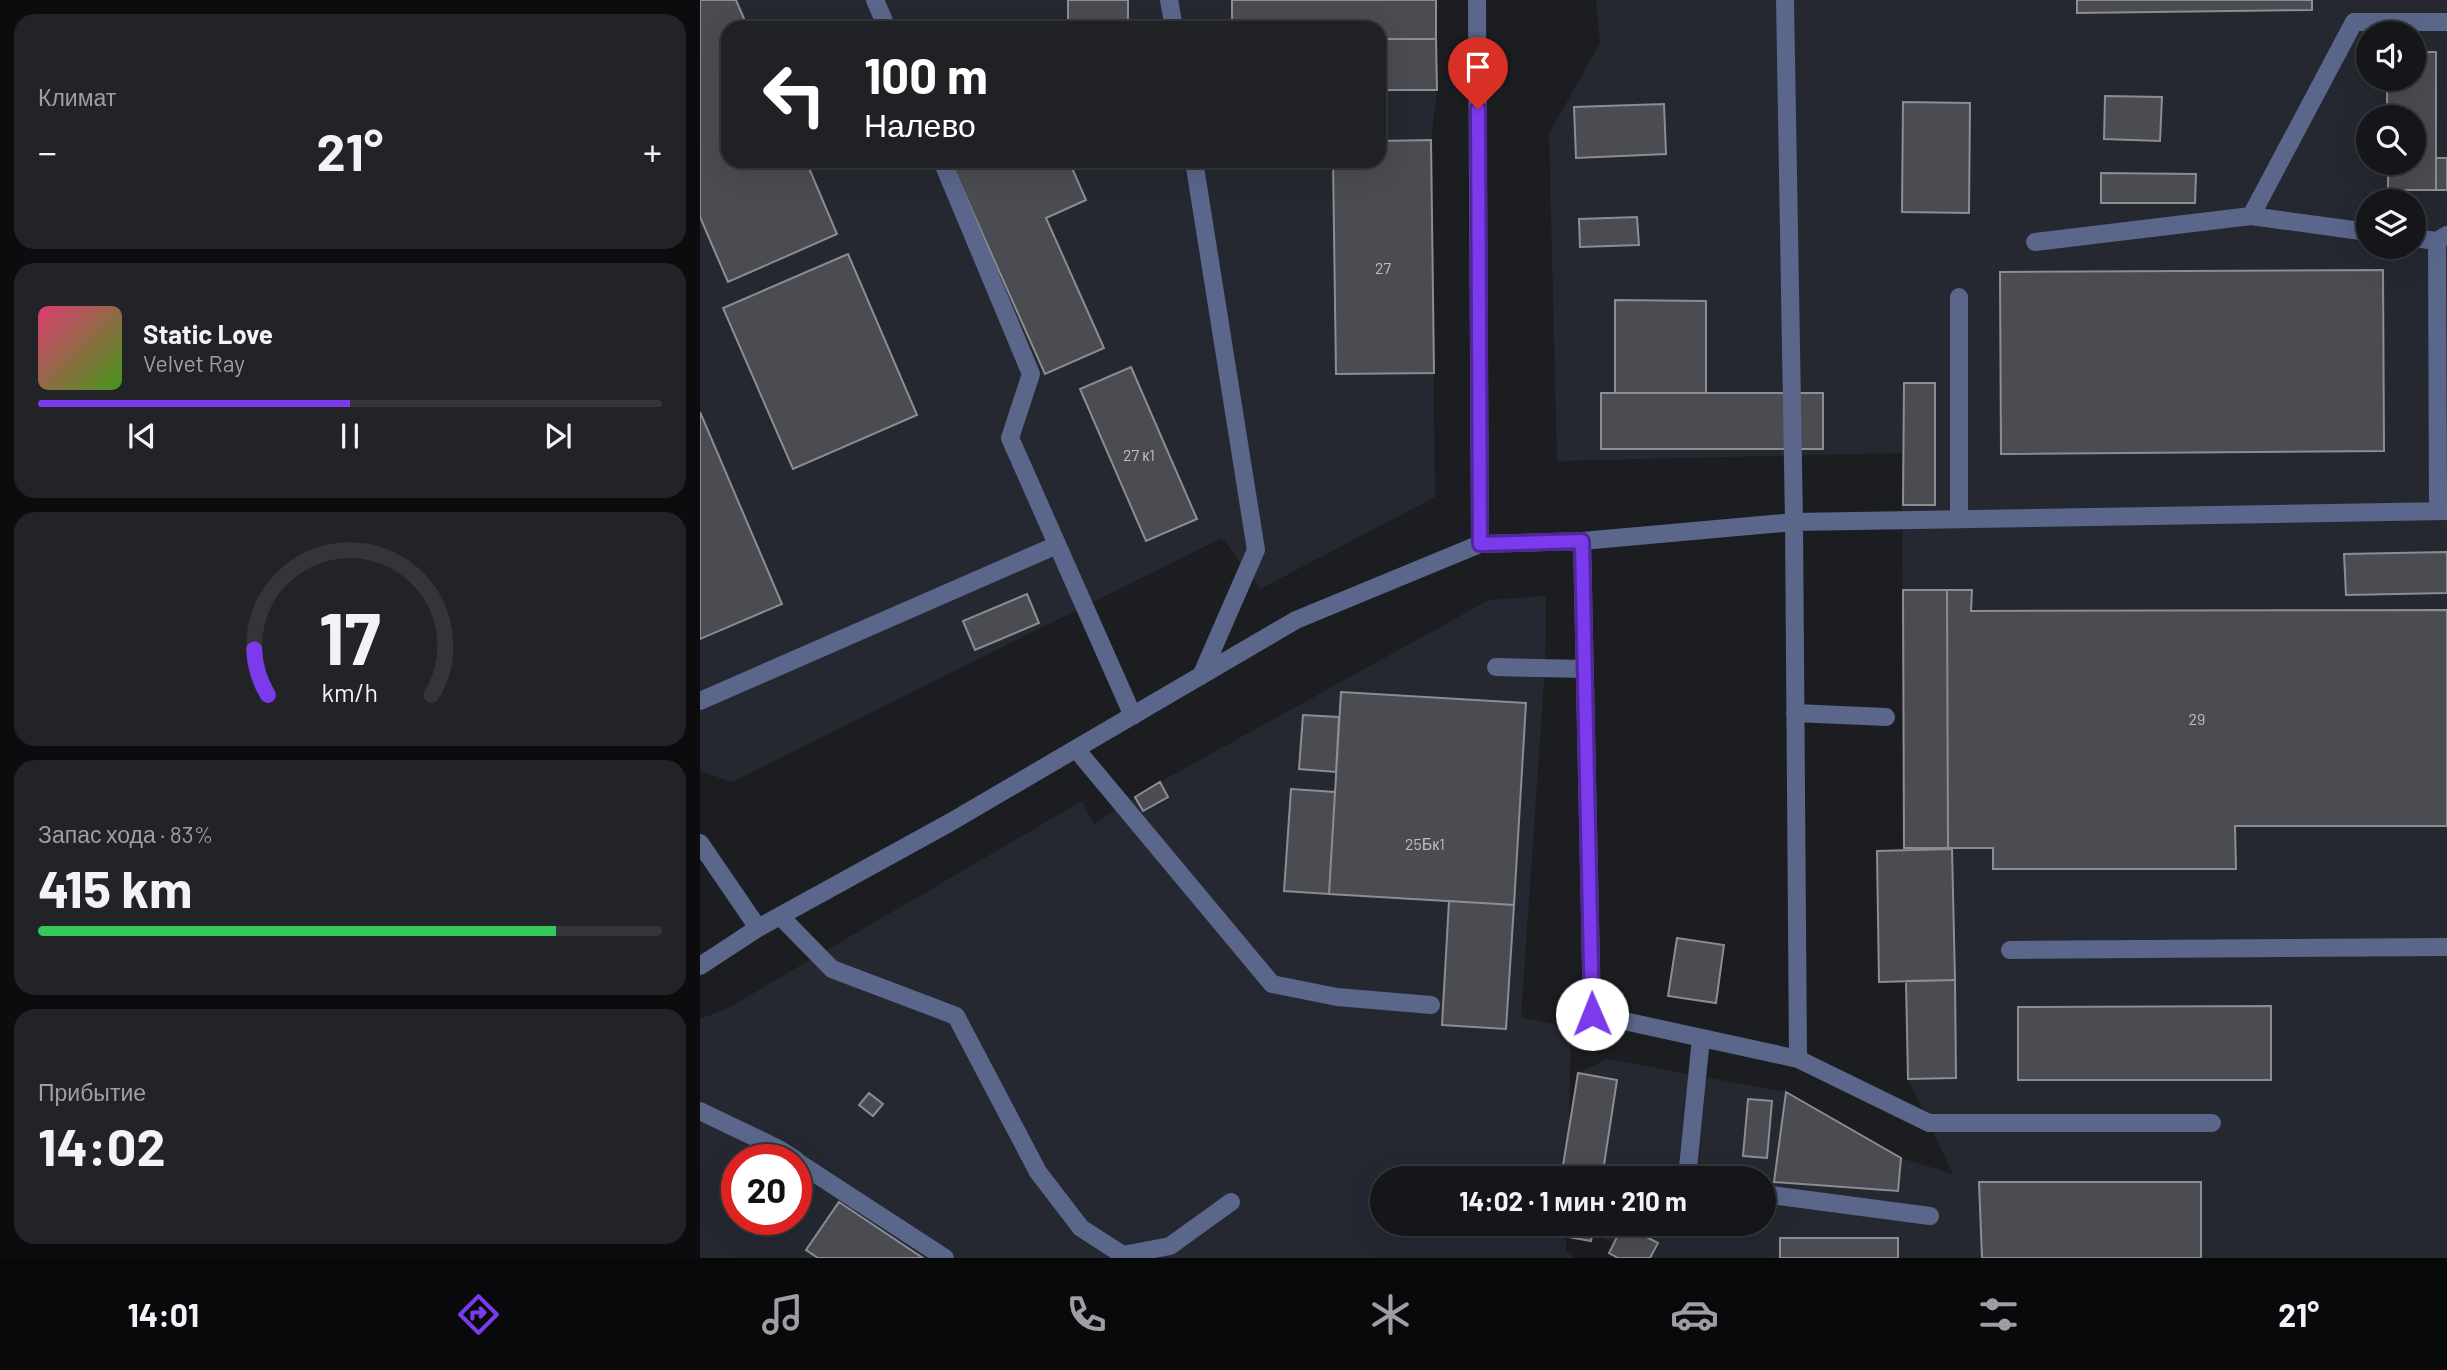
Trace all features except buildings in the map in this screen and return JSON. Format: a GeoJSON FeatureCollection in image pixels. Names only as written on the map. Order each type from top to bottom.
{"type":"FeatureCollection","features":[{"type":"Feature","properties":{"kind":"lane"},"geometry":{"type":"LineString","coordinates":[[875,0],[884,21]]}},
{"type":"Feature","properties":{"kind":"lane"},"geometry":{"type":"LineString","coordinates":[[1169,0],[1173,21]]}},
{"type":"Feature","properties":{"kind":"lane"},"geometry":{"type":"LineString","coordinates":[[1477,0],[1480,544]]}},
{"type":"Feature","properties":{"kind":"lane"},"geometry":{"type":"LineString","coordinates":[[1785,0],[1794,522],[1798,1059]]}},
{"type":"Feature","properties":{"kind":"lane"},"geometry":{"type":"LineString","coordinates":[[2251,216],[2354,22],[2447,22]]}},
{"type":"Feature","properties":{"kind":"lane"},"geometry":{"type":"LineString","coordinates":[[945,168],[1031,374],[1010,438],[1133,716]]}},
{"type":"Feature","properties":{"kind":"lane"},"geometry":{"type":"LineString","coordinates":[[1195,168],[1256,550],[1201,676]]}},
{"type":"Feature","properties":{"kind":"lane"},"geometry":{"type":"LineString","coordinates":[[2035,242],[2251,216],[2356,230]]}},
{"type":"Feature","properties":{"kind":"lane"},"geometry":{"type":"LineString","coordinates":[[700,966],[758,928],[949,823],[1296,620],[1480,544],[1582,541],[1794,522],[2443,511],[2442,238]]}},
{"type":"Feature","properties":{"kind":"lane"},"geometry":{"type":"LineString","coordinates":[[1959,297],[1959,519]]}},
{"type":"Feature","properties":{"kind":"lane"},"geometry":{"type":"LineString","coordinates":[[1582,541],[1592,1014],[1798,1059],[1929,1123],[2212,1123]]}},
{"type":"Feature","properties":{"kind":"lane"},"geometry":{"type":"LineString","coordinates":[[700,701],[1057,545]]}},
{"type":"Feature","properties":{"kind":"lane"},"geometry":{"type":"LineString","coordinates":[[1496,667],[1585,669]]}},
{"type":"Feature","properties":{"kind":"lane"},"geometry":{"type":"LineString","coordinates":[[1795,713],[1886,717]]}},
{"type":"Feature","properties":{"kind":"lane"},"geometry":{"type":"LineString","coordinates":[[1076,750],[1272,984],[1337,997],[1431,1005]]}},
{"type":"Feature","properties":{"kind":"lane"},"geometry":{"type":"LineString","coordinates":[[700,843],[758,928]]}},
{"type":"Feature","properties":{"kind":"lane"},"geometry":{"type":"LineString","coordinates":[[780,916],[832,969],[956,1016],[1038,1172],[1081,1228],[1123,1255],[1170,1246],[1231,1202]]}},
{"type":"Feature","properties":{"kind":"lane"},"geometry":{"type":"LineString","coordinates":[[2010,950],[2447,947]]}},
{"type":"Feature","properties":{"kind":"lane"},"geometry":{"type":"LineString","coordinates":[[1688,1166],[1701,1038]]}},
{"type":"Feature","properties":{"kind":"lane"},"geometry":{"type":"LineString","coordinates":[[700,1111],[769,1144]]}},
{"type":"Feature","properties":{"kind":"lane"},"geometry":{"type":"LineString","coordinates":[[812,1170],[946,1258]]}},
{"type":"Feature","properties":{"kind":"lane"},"geometry":{"type":"LineString","coordinates":[[1776,1196],[1930,1216]]}},
{"type":"Feature","properties":{"kind":"shaded area"},"geometry":{"type":"Polygon","coordinates":[[[700,0],[1436,0],[1437,90],[1431,141],[1435,497],[1260,589],[1222,538],[732,782],[700,771],[700,0]]]}},
{"type":"Feature","properties":{"kind":"shaded area"},"geometry":{"type":"Polygon","coordinates":[[[1596,0],[2447,0],[2447,1258],[1645,1258],[1599,1236],[1776,1236],[1776,1166],[1370,1166],[1370,1236],[1566,1236],[1566,1251],[1575,1258],[700,1258],[700,1019],[728,1008],[1082,801],[1094,824],[1160,782],[1489,600],[1546,596],[1545,668],[1521,1017],[1571,1028],[1569,1121],[1578,1073],[1608,1059],[1786,1092],[1901,1158],[1953,1174],[1908,1079],[1906,981],[1879,982],[1877,851],[1904,848],[1902,453],[1557,461],[1549,134],[1600,43],[1596,0]]]}},
{"type":"Feature","properties":{"kind":"route"},"geometry":{"type":"LineString","coordinates":[[1478,109],[1480,544],[1582,541],[1592,1014]]}}]}
